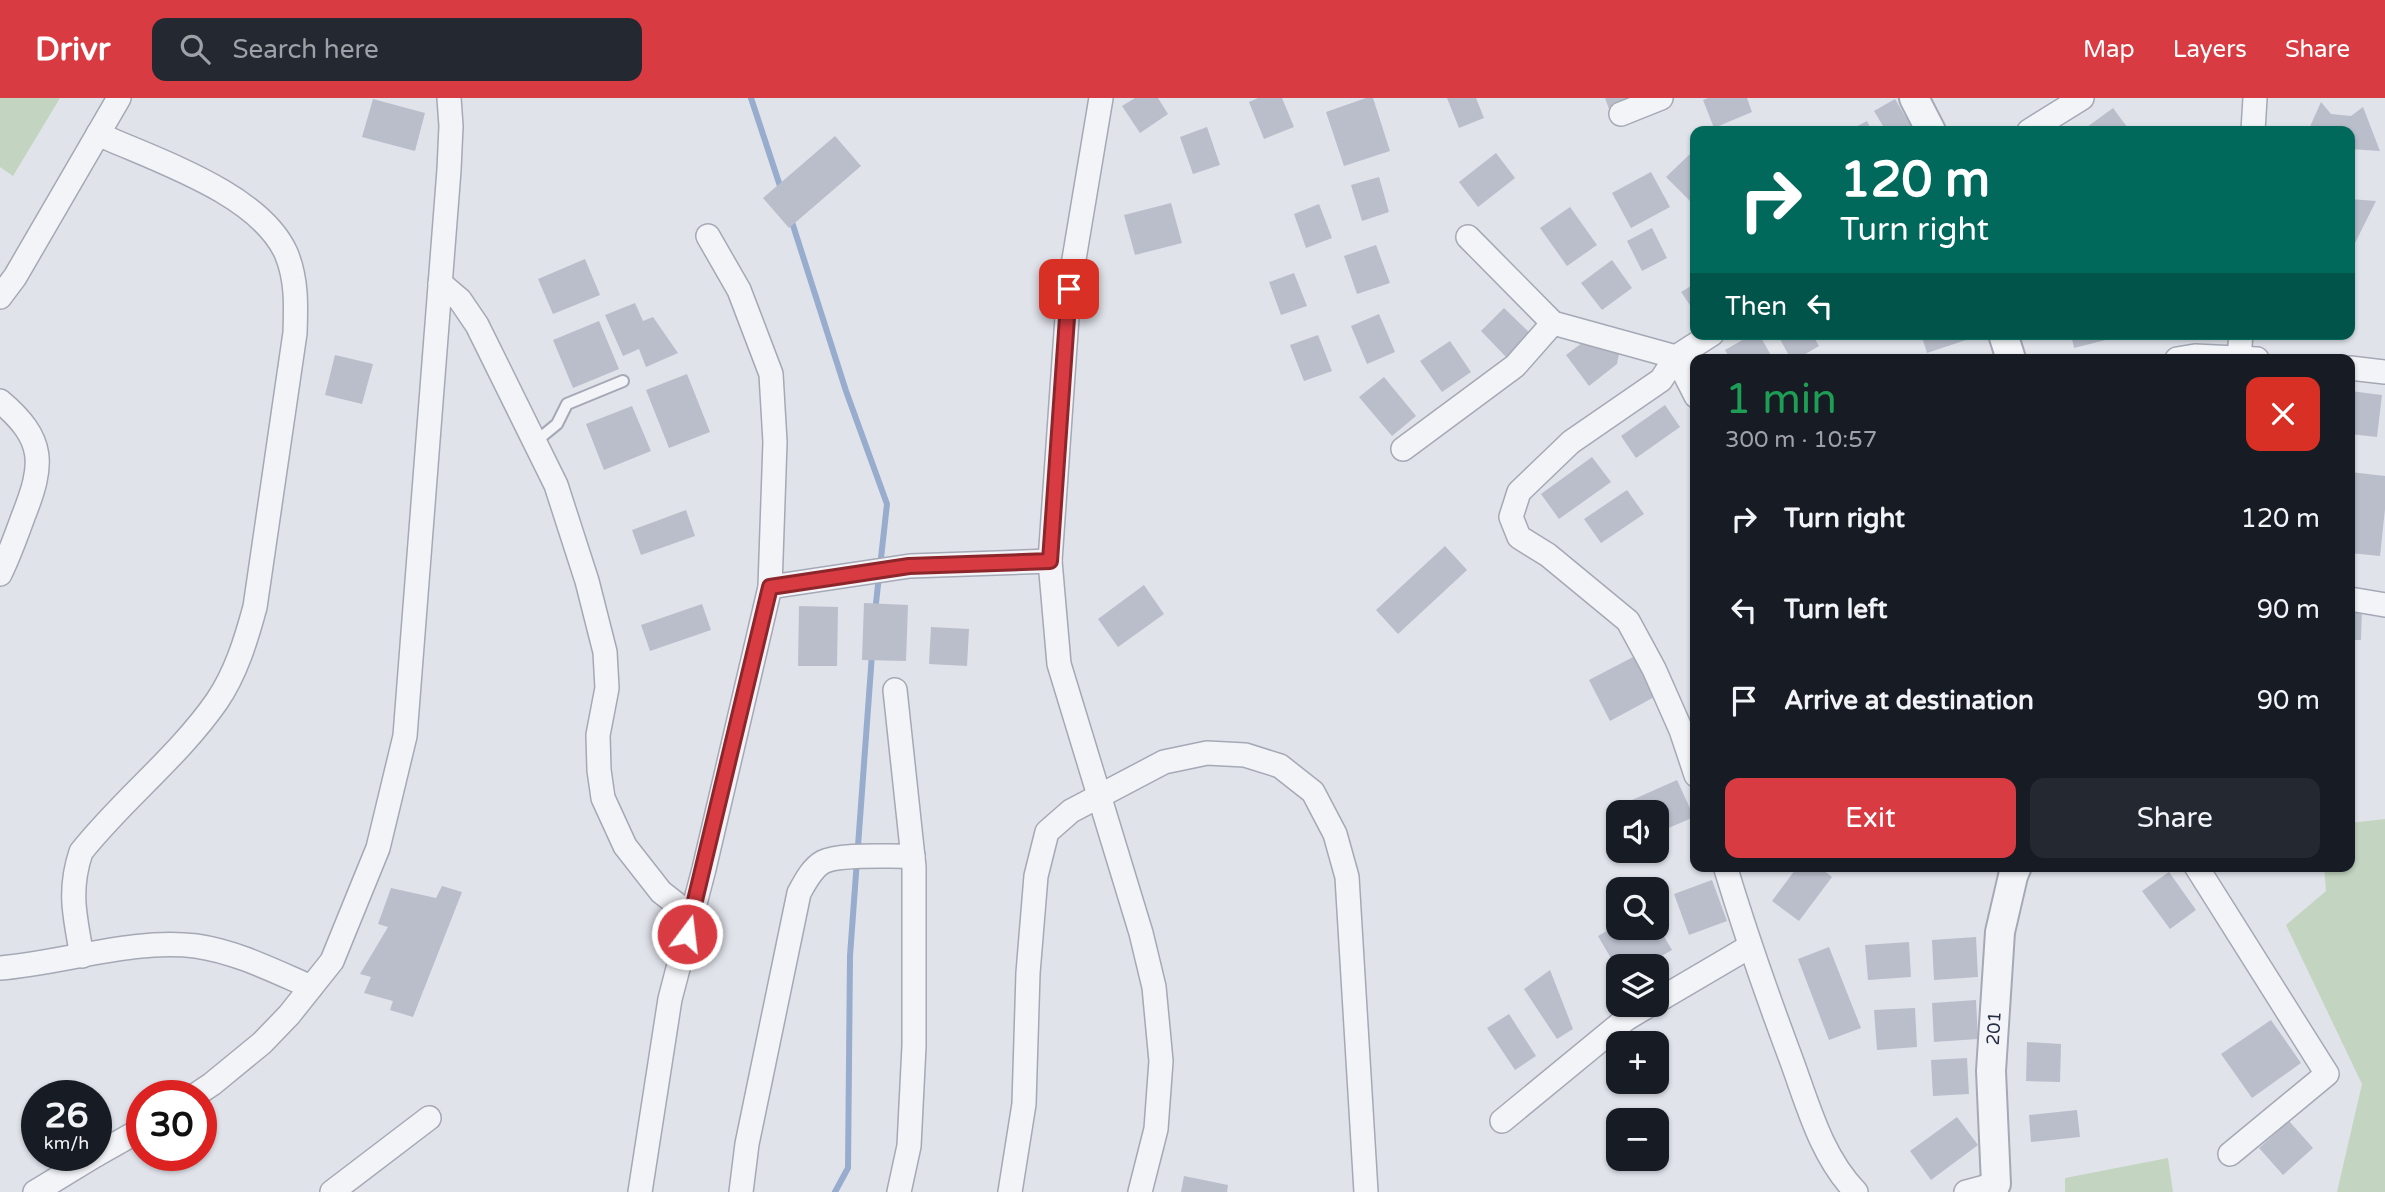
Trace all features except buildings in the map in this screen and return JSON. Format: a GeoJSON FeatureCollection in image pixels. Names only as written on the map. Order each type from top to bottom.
{"type":"FeatureCollection","features":[{"type":"Feature","properties":{"kind":"street"},"geometry":{"type":"LineString","coordinates":[[0,297],[15,277],[119,98]]}},
{"type":"Feature","properties":{"kind":"street"},"geometry":{"type":"LineString","coordinates":[[217,1080],[261,1043],[332,961],[378,848],[405,736],[451,126],[449,98]]}},
{"type":"Feature","properties":{"kind":"street"},"geometry":{"type":"LineString","coordinates":[[1101,98],[1069,289],[1050,561],[1059,664],[1141,933],[1154,987],[1161,1062],[1156,1129],[1140,1192]]}},
{"type":"Feature","properties":{"kind":"street"},"geometry":{"type":"LineString","coordinates":[[1621,114],[1661,98]]}},
{"type":"Feature","properties":{"kind":"street"},"geometry":{"type":"LineString","coordinates":[[1914,98],[1928,126]]}},
{"type":"Feature","properties":{"kind":"street"},"geometry":{"type":"LineString","coordinates":[[2037,126],[2082,98]]}},
{"type":"Feature","properties":{"kind":"street"},"geometry":{"type":"LineString","coordinates":[[2253,126],[2255,98]]}},
{"type":"Feature","properties":{"kind":"street"},"geometry":{"type":"LineString","coordinates":[[82,956],[74,908],[73,876],[81,852],[195,729],[218,699],[246,643],[255,607],[295,333],[296,299],[285,252],[268,227],[251,209],[207,183],[98,134]]}},
{"type":"Feature","properties":{"kind":"street"},"geometry":{"type":"LineString","coordinates":[[640,1192],[670,999],[770,587],[775,442],[771,374],[739,290],[708,236]]}},
{"type":"Feature","properties":{"kind":"street"},"geometry":{"type":"LineString","coordinates":[[1468,237],[1553,323],[1676,357],[1690,384]]}},
{"type":"Feature","properties":{"kind":"street"},"geometry":{"type":"LineString","coordinates":[[440,284],[460,300],[477,325],[535,442],[556,485],[587,582],[605,652],[607,688],[598,735],[603,798],[625,846],[661,892],[692,913]]}},
{"type":"Feature","properties":{"kind":"street"},"geometry":{"type":"LineString","coordinates":[[1403,449],[1515,366],[1553,323]]}},
{"type":"Feature","properties":{"kind":"street"},"geometry":{"type":"LineString","coordinates":[[1690,757],[1654,669],[1628,621],[1548,555],[1519,537],[1511,517],[1519,492],[1571,442],[1661,380],[1676,357],[1703,340]]}},
{"type":"Feature","properties":{"kind":"street"},"geometry":{"type":"LineString","coordinates":[[2212,354],[2246,350]]}},
{"type":"Feature","properties":{"kind":"street"},"geometry":{"type":"LineString","coordinates":[[2355,369],[2385,372]]}},
{"type":"Feature","properties":{"kind":"street"},"geometry":{"type":"LineString","coordinates":[[0,401],[32,434],[39,463],[35,488],[0,574]]}},
{"type":"Feature","properties":{"kind":"street"},"geometry":{"type":"LineString","coordinates":[[770,587],[909,566],[1050,561]]}},
{"type":"Feature","properties":{"kind":"street"},"geometry":{"type":"LineString","coordinates":[[2355,600],[2385,605]]}},
{"type":"Feature","properties":{"kind":"street"},"geometry":{"type":"LineString","coordinates":[[895,690],[913,856],[914,1046],[909,1146],[899,1192]]}},
{"type":"Feature","properties":{"kind":"street"},"geometry":{"type":"LineString","coordinates":[[1010,1192],[1024,1104],[1028,973],[1036,876],[1047,832],[1070,811],[1164,762],[1207,753],[1245,755],[1280,766],[1313,792],[1335,834],[1347,877],[1367,1192]]}},
{"type":"Feature","properties":{"kind":"street"},"geometry":{"type":"LineString","coordinates":[[741,1192],[747,1144],[799,893],[810,874],[823,862],[841,858],[913,856]]}},
{"type":"Feature","properties":{"kind":"street"},"geometry":{"type":"LineString","coordinates":[[1727,872],[1749,947],[1822,1142],[1841,1176],[1856,1192]]}},
{"type":"Feature","properties":{"kind":"street","name":"201"},"geometry":{"type":"LineString","coordinates":[[1996,1188],[1991,1071],[2000,932],[2010,872]]}},
{"type":"Feature","properties":{"kind":"street"},"geometry":{"type":"LineString","coordinates":[[2200,872],[2327,1074],[2230,1154]]}},
{"type":"Feature","properties":{"kind":"street"},"geometry":{"type":"LineString","coordinates":[[0,968],[36,965],[134,947],[195,946],[232,954],[311,987]]}},
{"type":"Feature","properties":{"kind":"street"},"geometry":{"type":"LineString","coordinates":[[1669,994],[1749,947]]}},
{"type":"Feature","properties":{"kind":"street"},"geometry":{"type":"LineString","coordinates":[[1502,1121],[1629,1017]]}},
{"type":"Feature","properties":{"kind":"street"},"geometry":{"type":"LineString","coordinates":[[332,1192],[429,1118]]}},
{"type":"Feature","properties":{"kind":"street"},"geometry":{"type":"LineString","coordinates":[[36,1192],[70,1171]]}},
{"type":"Feature","properties":{"kind":"street"},"geometry":{"type":"LineString","coordinates":[[1966,1192],[1996,1188]]}},
{"type":"Feature","properties":{"kind":"lane"},"geometry":{"type":"LineString","coordinates":[[535,442],[557,424],[567,404],[623,380]]}},
{"type":"Feature","properties":{"kind":"green space"},"geometry":{"type":"Polygon","coordinates":[[[0,98],[60,98],[13,176],[0,167],[0,98]]]}},
{"type":"Feature","properties":{"kind":"green space"},"geometry":{"type":"Polygon","coordinates":[[[2385,819],[2385,1192],[2337,1192],[2362,1084],[2286,925],[2326,891],[2324,872],[2355,872],[2355,822],[2385,819]]]}},
{"type":"Feature","properties":{"kind":"green space"},"geometry":{"type":"Polygon","coordinates":[[[2168,1158],[2173,1192],[2065,1192],[2065,1178],[2168,1158]]]}},
{"type":"Feature","properties":{"kind":"waterway"},"geometry":{"type":"LineString","coordinates":[[751,98],[781,189]]}},
{"type":"Feature","properties":{"kind":"waterway"},"geometry":{"type":"LineString","coordinates":[[791,219],[846,391],[887,504],[875,612]]}},
{"type":"Feature","properties":{"kind":"waterway"},"geometry":{"type":"LineString","coordinates":[[835,1192],[848,1168],[850,956],[872,654]]}},
{"type":"Feature","properties":{"kind":"route"},"geometry":{"type":"LineString","coordinates":[[687,934],[770,587],[909,566],[1050,561],[1069,289]]}}]}
